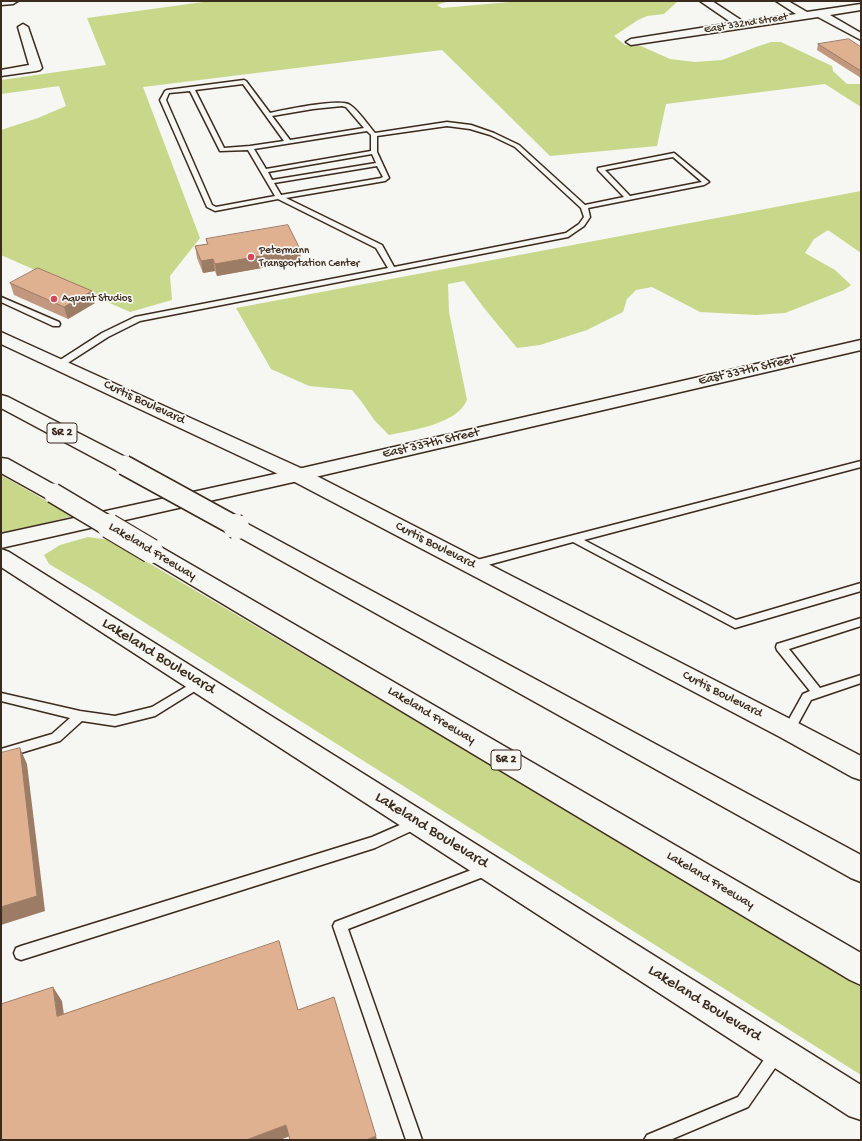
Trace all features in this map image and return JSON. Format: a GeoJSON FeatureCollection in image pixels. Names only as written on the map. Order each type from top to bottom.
{"type":"FeatureCollection","features":[{"type":"Feature","properties":{"kind":"main road","name":"Curtis Boulevard"},"geometry":{"type":"LineString","coordinates":[[1,337],[298,475],[789,730],[861,769]]}},
{"type":"Feature","properties":{"kind":"main road","name":"SR 2"},"geometry":{"type":"LineString","coordinates":[[1,401],[124,465],[861,869]]}},
{"type":"Feature","properties":{"kind":"main road","name":"Lakeland Freeway"},"geometry":{"type":"LineString","coordinates":[[1,464],[53,493],[861,970]]}},
{"type":"Feature","properties":{"kind":"main road","name":"Lakeland Boulevard"},"geometry":{"type":"LineString","coordinates":[[1,557],[861,1104]]}},
{"type":"Feature","properties":{"kind":"street"},"geometry":{"type":"LineString","coordinates":[[1,2],[13,1]]}},
{"type":"Feature","properties":{"kind":"street"},"geometry":{"type":"LineString","coordinates":[[704,1],[742,25]]}},
{"type":"Feature","properties":{"kind":"street"},"geometry":{"type":"LineString","coordinates":[[781,1],[804,15]]}},
{"type":"Feature","properties":{"kind":"street","name":"East 332nd Street"},"geometry":{"type":"LineString","coordinates":[[631,42],[861,7]]}},
{"type":"Feature","properties":{"kind":"street"},"geometry":{"type":"LineString","coordinates":[[819,13],[861,37]]}},
{"type":"Feature","properties":{"kind":"street"},"geometry":{"type":"LineString","coordinates":[[1,73],[36,68],[23,27]]}},
{"type":"Feature","properties":{"kind":"street","name":"East 337th Street"},"geometry":{"type":"LineString","coordinates":[[1,541],[298,475],[861,344]]}},
{"type":"Feature","properties":{"kind":"lane"},"geometry":{"type":"LineString","coordinates":[[268,115],[313,107],[342,104],[348,106],[374,135],[374,152],[386,178],[383,180],[215,209],[209,206],[163,100],[167,92],[244,82],[268,115],[288,142]]}},
{"type":"Feature","properties":{"kind":"lane"},"geometry":{"type":"LineString","coordinates":[[192,88],[222,150],[250,148],[368,129]]}},
{"type":"Feature","properties":{"kind":"lane"},"geometry":{"type":"LineString","coordinates":[[60,364],[105,335],[138,319],[568,235],[582,226],[587,217],[584,207],[517,146],[492,134],[471,127],[447,124],[374,135]]}},
{"type":"Feature","properties":{"kind":"lane"},"geometry":{"type":"LineString","coordinates":[[250,148],[279,197],[379,247],[392,269]]}},
{"type":"Feature","properties":{"kind":"lane"},"geometry":{"type":"LineString","coordinates":[[264,171],[374,152]]}},
{"type":"Feature","properties":{"kind":"lane"},"geometry":{"type":"LineString","coordinates":[[584,207],[629,198],[704,183],[706,182],[674,155],[600,169],[629,198]]}},
{"type":"Feature","properties":{"kind":"lane"},"geometry":{"type":"LineString","coordinates":[[270,182],[380,164]]}},
{"type":"Feature","properties":{"kind":"lane"},"geometry":{"type":"LineString","coordinates":[[1,299],[56,324]]}},
{"type":"Feature","properties":{"kind":"lane"},"geometry":{"type":"LineString","coordinates":[[473,565],[861,464]]}},
{"type":"Feature","properties":{"kind":"lane"},"geometry":{"type":"LineString","coordinates":[[575,538],[735,624],[861,587]]}},
{"type":"Feature","properties":{"kind":"lane"},"geometry":{"type":"LineString","coordinates":[[818,693],[781,647],[861,622]]}},
{"type":"Feature","properties":{"kind":"lane"},"geometry":{"type":"LineString","coordinates":[[789,730],[808,697],[861,679]]}},
{"type":"Feature","properties":{"kind":"lane"},"geometry":{"type":"LineString","coordinates":[[1,697],[80,716],[115,721],[156,710],[199,683]]}},
{"type":"Feature","properties":{"kind":"lane"},"geometry":{"type":"LineString","coordinates":[[1,754],[56,738],[80,716]]}},
{"type":"Feature","properties":{"kind":"lane"},"geometry":{"type":"LineString","coordinates":[[21,953],[374,842],[418,822]]}},
{"type":"Feature","properties":{"kind":"lane"},"geometry":{"type":"LineString","coordinates":[[414,1140],[340,926],[490,868]]}},
{"type":"Feature","properties":{"kind":"lane"},"geometry":{"type":"LineString","coordinates":[[652,1140],[743,1102],[778,1051]]}},
{"type":"Feature","properties":{"kind":"green space"},"geometry":{"type":"Polygon","coordinates":[[[210,1],[450,1],[437,5],[442,8],[520,1],[678,1],[664,14],[647,16],[638,20],[614,36],[625,45],[641,46],[670,59],[695,62],[722,60],[771,42],[781,42],[832,66],[833,71],[847,84],[861,84],[861,107],[825,84],[666,104],[657,146],[550,156],[442,50],[143,87],[200,238],[170,276],[172,300],[130,312],[1,255],[1,130],[38,118],[66,106],[59,86],[1,94],[1,80],[106,65],[87,18],[210,1]]]}},
{"type":"Feature","properties":{"kind":"green space"},"geometry":{"type":"Polygon","coordinates":[[[861,191],[861,253],[828,230],[814,239],[805,253],[835,270],[851,285],[844,290],[785,313],[756,315],[700,312],[652,287],[636,290],[627,299],[623,312],[587,330],[540,345],[517,348],[464,281],[448,284],[449,312],[467,400],[462,408],[454,415],[433,425],[389,435],[375,421],[352,390],[309,386],[271,369],[236,308],[861,191]]]}},
{"type":"Feature","properties":{"kind":"green space"},"geometry":{"type":"Polygon","coordinates":[[[1,475],[73,516],[3,534],[1,533],[1,475]]]}},
{"type":"Feature","properties":{"kind":"green space"},"geometry":{"type":"Polygon","coordinates":[[[88,537],[110,540],[861,984],[861,1075],[93,590],[49,564],[44,555],[60,545],[88,537]]]}},
{"type":"Feature","properties":{"kind":"building"},"geometry":{"type":"Polygon","coordinates":[[[849,39],[861,47],[861,71],[818,44],[849,39]]]}},
{"type":"Feature","properties":{"kind":"building"},"geometry":{"type":"Polygon","coordinates":[[[288,225],[300,249],[215,264],[213,259],[201,261],[195,246],[208,244],[206,239],[288,225]]]}},
{"type":"Feature","properties":{"kind":"building"},"geometry":{"type":"Polygon","coordinates":[[[38,268],[92,291],[64,307],[10,283],[38,268]]]}},
{"type":"Feature","properties":{"kind":"building"},"geometry":{"type":"Polygon","coordinates":[[[20,748],[37,896],[1,907],[1,753],[20,748]]]}},
{"type":"Feature","properties":{"kind":"building"},"geometry":{"type":"Polygon","coordinates":[[[279,941],[298,1010],[334,997],[376,1136],[366,1140],[290,1140],[286,1125],[246,1140],[1,1140],[1,1004],[53,987],[57,1016],[279,941]]]}},
{"type":"Feature","properties":{"kind":"place","name":"Petermann Transportation Center"},"geometry":{"type":"Point","coordinates":[251,257]}},
{"type":"Feature","properties":{"kind":"place","name":"Aquent Studios"},"geometry":{"type":"Point","coordinates":[54,299]}}]}
